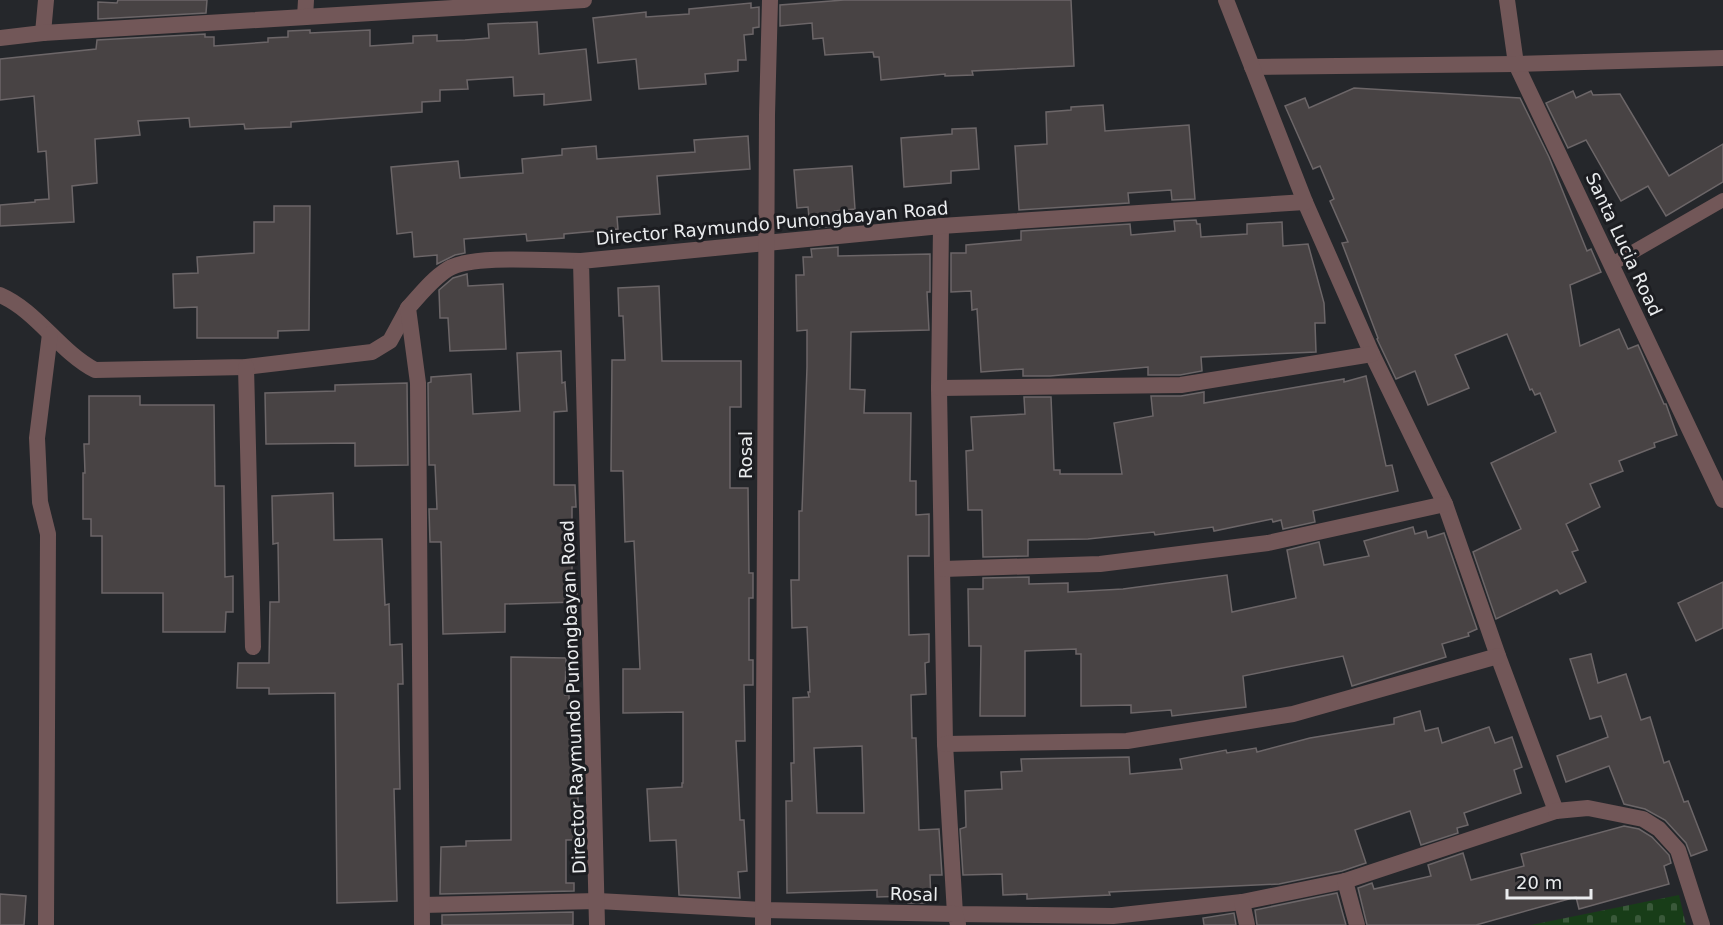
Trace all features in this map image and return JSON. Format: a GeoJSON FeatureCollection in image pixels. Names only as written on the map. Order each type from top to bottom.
{"type":"FeatureCollection","features":[{"type":"Feature","properties":{"kind":"street"},"geometry":{"type":"LineString","coordinates":[[43,33],[46,0]]}},
{"type":"Feature","properties":{"kind":"street"},"geometry":{"type":"LineString","coordinates":[[305,17],[306,0]]}},
{"type":"Feature","properties":{"kind":"street"},"geometry":{"type":"LineString","coordinates":[[0,38],[43,33],[584,0]]}},
{"type":"Feature","properties":{"kind":"street","name":"Rosal"},"geometry":{"type":"LineString","coordinates":[[763,917],[766,244],[770,0]]}},
{"type":"Feature","properties":{"kind":"street"},"geometry":{"type":"LineString","coordinates":[[1226,0],[1305,202],[1372,354],[1445,504],[1498,656],[1556,811]]}},
{"type":"Feature","properties":{"kind":"street","name":"Santa Lucia Road"},"geometry":{"type":"LineString","coordinates":[[1507,0],[1516,64],[1723,499]]}},
{"type":"Feature","properties":{"kind":"street"},"geometry":{"type":"LineString","coordinates":[[1252,67],[1516,64],[1723,58]]}},
{"type":"Feature","properties":{"kind":"street","name":"Director Raymundo Punongbayan Road"},"geometry":{"type":"LineString","coordinates":[[597,925],[581,261],[941,226],[1305,202]]}},
{"type":"Feature","properties":{"kind":"street"},"geometry":{"type":"LineString","coordinates":[[941,226],[939,388],[945,744],[957,920]]}},
{"type":"Feature","properties":{"kind":"street"},"geometry":{"type":"LineString","coordinates":[[0,295],[15,301],[79,361],[95,370],[246,367],[372,352],[390,341],[408,308],[428,286],[448,268],[472,260],[581,261]]}},
{"type":"Feature","properties":{"kind":"street"},"geometry":{"type":"LineString","coordinates":[[408,308],[418,383],[422,925]]}},
{"type":"Feature","properties":{"kind":"street"},"geometry":{"type":"LineString","coordinates":[[46,925],[48,534],[40,502],[38,438],[50,334]]}},
{"type":"Feature","properties":{"kind":"street"},"geometry":{"type":"LineString","coordinates":[[939,388],[1181,385],[1372,354]]}},
{"type":"Feature","properties":{"kind":"street"},"geometry":{"type":"LineString","coordinates":[[246,367],[254,647]]}},
{"type":"Feature","properties":{"kind":"street"},"geometry":{"type":"LineString","coordinates":[[943,569],[1100,564],[1268,543],[1445,504]]}},
{"type":"Feature","properties":{"kind":"street"},"geometry":{"type":"LineString","coordinates":[[945,744],[1138,739],[1293,714],[1498,656]]}},
{"type":"Feature","properties":{"kind":"street","name":"Rosal"},"geometry":{"type":"LineString","coordinates":[[422,905],[598,901],[763,917],[1114,921],[1242,902],[1346,881],[1556,811],[1588,808],[1643,819],[1659,829],[1678,850],[1702,925]]}},
{"type":"Feature","properties":{"kind":"street"},"geometry":{"type":"LineString","coordinates":[[1346,881],[1357,925]]}},
{"type":"Feature","properties":{"kind":"street"},"geometry":{"type":"LineString","coordinates":[[1242,902],[1247,925]]}},
{"type":"Feature","properties":{"kind":"lane"},"geometry":{"type":"LineString","coordinates":[[1612,264],[1723,200]]}},
{"type":"Feature","properties":{"kind":"green space"},"geometry":{"type":"Polygon","coordinates":[[[1679,895],[1686,925],[1531,925],[1679,895]]]}},
{"type":"Feature","properties":{"kind":"building"},"geometry":{"type":"Polygon","coordinates":[[[118,0],[207,0],[206,13],[98,19],[98,2],[117,3],[118,0]]]}},
{"type":"Feature","properties":{"kind":"building"},"geometry":{"type":"Polygon","coordinates":[[[844,0],[1071,0],[1074,66],[972,71],[973,75],[945,76],[945,74],[881,80],[879,57],[874,57],[873,52],[825,55],[823,38],[813,39],[812,23],[780,26],[780,5],[844,0]]]}},
{"type":"Feature","properties":{"kind":"building"},"geometry":{"type":"Polygon","coordinates":[[[751,3],[751,8],[759,7],[759,27],[753,28],[753,34],[744,35],[746,60],[738,60],[738,71],[705,74],[706,84],[639,89],[636,59],[598,63],[593,18],[646,12],[646,17],[689,14],[689,9],[751,3]]]}},
{"type":"Feature","properties":{"kind":"building"},"geometry":{"type":"Polygon","coordinates":[[[537,22],[539,54],[586,49],[591,100],[544,105],[544,94],[514,96],[513,77],[467,80],[468,89],[440,90],[440,101],[422,102],[422,112],[291,122],[291,127],[245,129],[244,124],[190,127],[189,118],[138,121],[140,135],[95,139],[97,183],[72,186],[74,222],[0,226],[0,205],[49,199],[46,151],[38,152],[34,96],[0,100],[0,59],[96,49],[97,40],[205,34],[205,37],[214,37],[214,46],[268,42],[268,38],[288,37],[288,31],[310,30],[310,33],[370,30],[370,46],[413,43],[413,36],[437,35],[437,41],[465,40],[489,38],[488,24],[537,22]]]}},
{"type":"Feature","properties":{"kind":"building"},"geometry":{"type":"Polygon","coordinates":[[[1354,88],[1520,98],[1549,157],[1587,251],[1591,249],[1601,272],[1570,285],[1580,346],[1619,329],[1628,349],[1638,345],[1664,404],[1666,404],[1677,435],[1654,443],[1655,447],[1619,461],[1623,471],[1590,484],[1600,507],[1566,524],[1578,550],[1572,552],[1586,582],[1560,594],[1557,590],[1496,619],[1473,552],[1521,529],[1491,463],[1556,432],[1540,393],[1535,395],[1532,389],[1530,390],[1507,334],[1455,355],[1469,388],[1428,405],[1415,371],[1396,379],[1377,339],[1342,243],[1348,242],[1330,201],[1334,199],[1320,166],[1313,169],[1285,106],[1305,98],[1309,108],[1354,88]]]}},
{"type":"Feature","properties":{"kind":"building"},"geometry":{"type":"Polygon","coordinates":[[[1573,91],[1576,98],[1591,91],[1593,95],[1620,94],[1669,176],[1723,144],[1723,182],[1666,216],[1648,186],[1621,201],[1586,140],[1568,148],[1546,103],[1573,91]]]}},
{"type":"Feature","properties":{"kind":"building"},"geometry":{"type":"Polygon","coordinates":[[[1103,105],[1105,131],[1189,125],[1195,199],[1172,200],[1171,190],[1128,193],[1129,203],[1019,210],[1015,146],[1047,144],[1046,112],[1071,110],[1071,107],[1103,105]]]}},
{"type":"Feature","properties":{"kind":"building"},"geometry":{"type":"Polygon","coordinates":[[[976,128],[979,169],[951,171],[951,183],[904,187],[901,138],[952,134],[952,129],[976,128]]]}},
{"type":"Feature","properties":{"kind":"building"},"geometry":{"type":"Polygon","coordinates":[[[748,136],[750,169],[657,176],[660,214],[617,217],[618,229],[564,234],[564,238],[527,241],[526,234],[464,239],[465,253],[437,264],[437,255],[414,257],[412,232],[397,234],[391,167],[458,161],[460,178],[523,173],[522,159],[562,155],[562,149],[596,146],[597,159],[695,152],[694,140],[748,136]]]}},
{"type":"Feature","properties":{"kind":"building"},"geometry":{"type":"Polygon","coordinates":[[[852,166],[855,209],[835,211],[836,226],[810,228],[808,207],[797,208],[794,170],[852,166]]]}},
{"type":"Feature","properties":{"kind":"building"},"geometry":{"type":"Polygon","coordinates":[[[274,206],[310,206],[309,330],[278,331],[278,338],[197,338],[197,307],[174,308],[173,274],[198,273],[197,257],[254,253],[254,222],[274,222],[274,206]]]}},
{"type":"Feature","properties":{"kind":"building"},"geometry":{"type":"Polygon","coordinates":[[[1196,220],[1197,224],[1200,224],[1201,237],[1247,234],[1247,224],[1282,222],[1283,246],[1308,244],[1324,303],[1325,323],[1315,323],[1316,352],[1201,357],[1202,371],[1180,375],[1148,375],[1148,367],[1050,376],[1023,376],[1023,369],[981,372],[977,309],[972,310],[971,291],[951,292],[951,253],[966,253],[966,245],[1021,240],[1021,231],[1130,224],[1131,235],[1175,231],[1174,221],[1196,220]]]}},
{"type":"Feature","properties":{"kind":"building"},"geometry":{"type":"Polygon","coordinates":[[[838,247],[838,256],[930,254],[930,292],[927,292],[929,330],[851,332],[850,389],[865,390],[864,413],[911,413],[910,481],[916,481],[916,515],[929,514],[929,556],[908,556],[909,635],[929,634],[929,662],[925,663],[926,694],[911,695],[912,738],[916,738],[919,830],[939,829],[942,875],[930,875],[931,903],[908,903],[908,896],[877,897],[877,890],[787,893],[786,801],[792,801],[793,698],[809,697],[808,692],[810,692],[807,627],[792,628],[791,580],[799,580],[799,511],[802,511],[807,367],[807,330],[797,331],[796,275],[804,275],[803,257],[812,257],[811,249],[838,247]],[[862,746],[814,748],[817,813],[864,813],[862,746]]]}},
{"type":"Feature","properties":{"kind":"building"},"geometry":{"type":"Polygon","coordinates":[[[467,274],[468,286],[503,284],[506,349],[450,351],[448,318],[440,318],[439,290],[453,278],[467,274]]]}},
{"type":"Feature","properties":{"kind":"building"},"geometry":{"type":"Polygon","coordinates":[[[659,286],[662,361],[741,361],[741,407],[730,407],[730,488],[748,488],[749,573],[753,573],[753,598],[749,598],[749,660],[753,660],[753,685],[744,685],[745,741],[736,741],[740,820],[744,820],[747,871],[738,872],[740,898],[679,895],[676,840],[650,841],[647,789],[682,787],[683,712],[623,713],[623,669],[640,669],[634,541],[625,542],[623,471],[611,471],[612,360],[625,360],[623,316],[619,316],[618,288],[659,286]]]}},
{"type":"Feature","properties":{"kind":"building"},"geometry":{"type":"Polygon","coordinates":[[[561,351],[562,383],[565,382],[567,411],[554,412],[554,485],[575,485],[576,507],[572,507],[572,578],[577,578],[577,602],[505,604],[505,632],[443,634],[441,542],[430,542],[429,509],[437,509],[435,465],[429,465],[428,383],[431,382],[431,377],[471,374],[473,414],[520,411],[517,353],[561,351]]]}},
{"type":"Feature","properties":{"kind":"building"},"geometry":{"type":"Polygon","coordinates":[[[1366,376],[1386,466],[1392,465],[1398,491],[1313,511],[1315,522],[1283,529],[1281,520],[1273,522],[1272,519],[1214,531],[1213,527],[1155,535],[1154,532],[1088,539],[1028,540],[1028,556],[983,557],[982,510],[968,510],[966,451],[973,450],[971,417],[1025,414],[1024,397],[1051,397],[1054,470],[1060,470],[1060,474],[1122,474],[1114,423],[1153,416],[1151,396],[1181,396],[1204,392],[1204,403],[1344,379],[1344,382],[1366,376]]]}},
{"type":"Feature","properties":{"kind":"building"},"geometry":{"type":"Polygon","coordinates":[[[407,383],[408,465],[355,466],[355,443],[266,444],[265,393],[335,391],[335,385],[407,383]]]}},
{"type":"Feature","properties":{"kind":"building"},"geometry":{"type":"Polygon","coordinates":[[[89,396],[140,396],[140,405],[214,405],[215,486],[224,486],[225,577],[233,576],[233,612],[226,612],[225,632],[163,632],[163,593],[102,593],[102,536],[91,536],[91,519],[83,519],[84,444],[89,444],[89,396]]]}},
{"type":"Feature","properties":{"kind":"building"},"geometry":{"type":"Polygon","coordinates":[[[333,493],[334,540],[382,539],[385,605],[389,604],[390,645],[402,644],[403,684],[398,684],[400,789],[394,789],[397,901],[337,903],[335,693],[269,694],[269,688],[237,688],[238,663],[269,663],[270,602],[279,602],[278,543],[273,544],[272,496],[333,493]]]}},
{"type":"Feature","properties":{"kind":"building"},"geometry":{"type":"Polygon","coordinates":[[[1413,527],[1415,534],[1426,531],[1428,538],[1444,533],[1477,629],[1468,633],[1469,636],[1442,644],[1446,657],[1352,686],[1343,656],[1243,676],[1246,707],[1172,716],[1171,710],[1131,713],[1131,705],[1081,706],[1081,654],[1076,654],[1076,649],[1025,651],[1025,716],[980,716],[981,646],[969,646],[968,589],[983,589],[983,578],[1029,577],[1029,584],[1068,583],[1068,592],[1123,589],[1227,575],[1232,612],[1296,598],[1287,550],[1319,542],[1324,565],[1369,556],[1364,541],[1413,527]]]}},
{"type":"Feature","properties":{"kind":"building"},"geometry":{"type":"Polygon","coordinates":[[[1723,582],[1723,628],[1696,641],[1678,603],[1723,582]]]}},
{"type":"Feature","properties":{"kind":"building"},"geometry":{"type":"Polygon","coordinates":[[[1591,654],[1598,683],[1626,674],[1641,720],[1650,717],[1664,763],[1669,761],[1684,802],[1688,801],[1707,850],[1691,856],[1686,843],[1665,820],[1645,809],[1624,804],[1609,766],[1566,782],[1557,756],[1608,737],[1601,716],[1590,719],[1570,659],[1591,654]]]}},
{"type":"Feature","properties":{"kind":"building"},"geometry":{"type":"Polygon","coordinates":[[[511,657],[566,658],[565,695],[569,695],[570,756],[578,756],[578,840],[566,840],[566,883],[574,883],[574,891],[440,894],[441,847],[466,846],[466,841],[511,840],[511,657]]]}},
{"type":"Feature","properties":{"kind":"building"},"geometry":{"type":"Polygon","coordinates":[[[1420,711],[1425,731],[1438,728],[1442,743],[1489,727],[1495,743],[1512,737],[1522,767],[1514,770],[1521,793],[1464,813],[1468,825],[1457,828],[1458,833],[1421,845],[1410,811],[1355,830],[1366,863],[1342,871],[1279,884],[1109,892],[1110,895],[1027,899],[1027,894],[1003,895],[1002,874],[963,875],[960,829],[966,827],[965,791],[1002,789],[1001,772],[1022,771],[1021,759],[1129,757],[1130,774],[1182,769],[1180,759],[1226,750],[1227,753],[1256,748],[1257,752],[1310,738],[1394,724],[1394,718],[1420,711]]]}},
{"type":"Feature","properties":{"kind":"building"},"geometry":{"type":"Polygon","coordinates":[[[1624,826],[1639,829],[1652,837],[1669,855],[1671,863],[1664,866],[1669,884],[1579,909],[1576,897],[1476,925],[1367,925],[1358,888],[1372,883],[1374,889],[1431,876],[1428,865],[1463,853],[1471,880],[1524,866],[1521,854],[1624,826]]]}},
{"type":"Feature","properties":{"kind":"building"},"geometry":{"type":"Polygon","coordinates":[[[1337,893],[1346,925],[1257,925],[1255,910],[1337,893]]]}},
{"type":"Feature","properties":{"kind":"building"},"geometry":{"type":"Polygon","coordinates":[[[0,894],[26,896],[24,925],[0,925],[0,894]]]}},
{"type":"Feature","properties":{"kind":"building"},"geometry":{"type":"Polygon","coordinates":[[[573,912],[573,925],[442,925],[442,915],[573,912]]]}},
{"type":"Feature","properties":{"kind":"building"},"geometry":{"type":"Polygon","coordinates":[[[1234,913],[1236,925],[1204,925],[1203,918],[1234,913]]]}}]}
